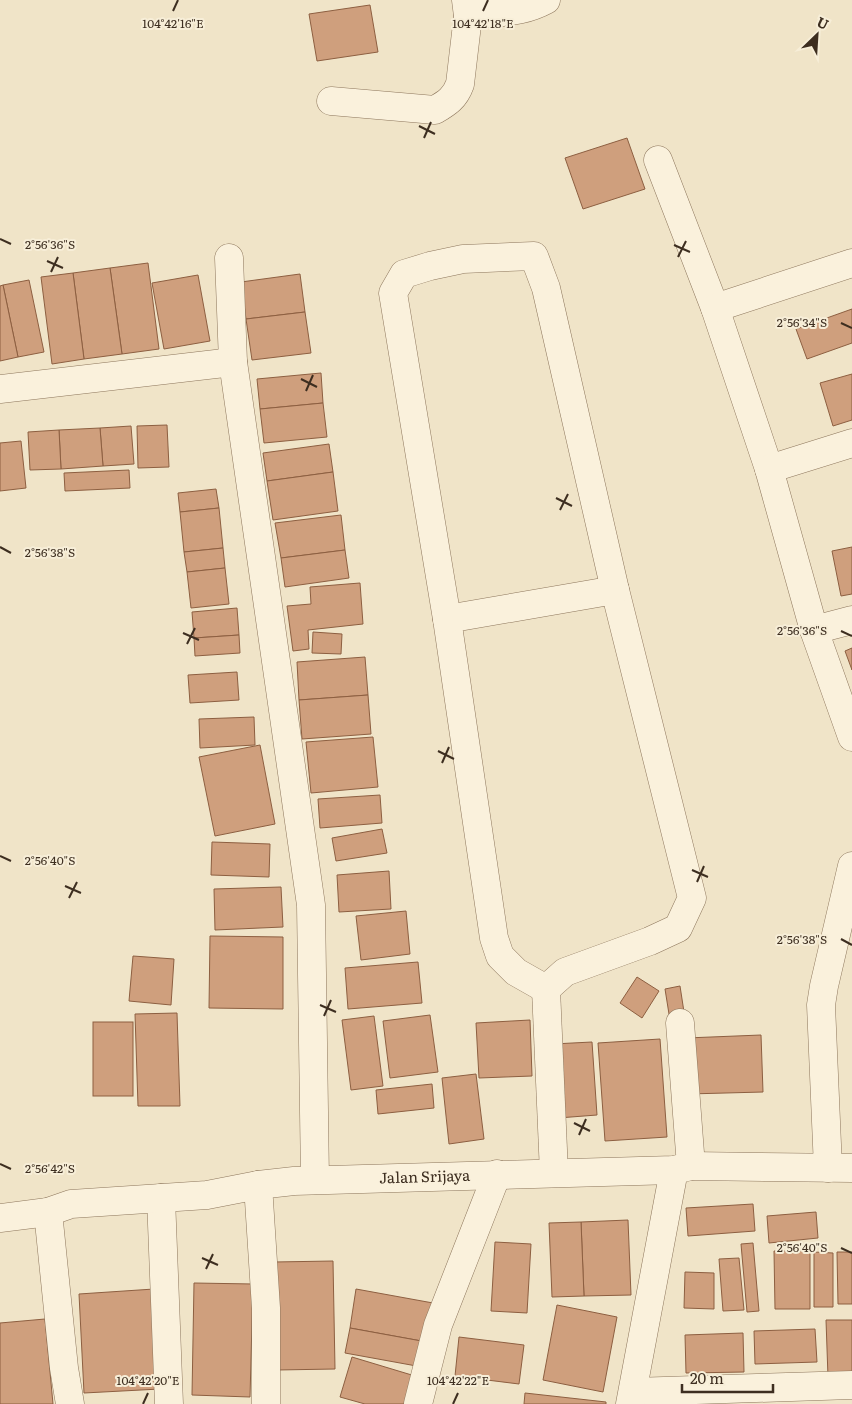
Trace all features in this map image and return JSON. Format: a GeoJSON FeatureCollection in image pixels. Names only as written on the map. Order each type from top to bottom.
{"type":"FeatureCollection","features":[{"type":"Feature","properties":{"kind":"street"},"geometry":{"type":"LineString","coordinates":[[331,101],[435,110],[446,104],[456,94],[460,84],[467,8],[486,12],[508,12],[533,7],[546,0]]}},
{"type":"Feature","properties":{"kind":"street"},"geometry":{"type":"LineString","coordinates":[[658,160],[715,308],[769,468],[814,630],[852,737]]}},
{"type":"Feature","properties":{"kind":"street"},"geometry":{"type":"LineString","coordinates":[[534,256],[546,288],[615,590],[692,898],[678,928],[650,941],[565,972],[546,989],[516,972],[500,956],[494,938],[447,619],[392,293],[404,274],[463,259],[534,256]]}},
{"type":"Feature","properties":{"kind":"street"},"geometry":{"type":"LineString","coordinates":[[229,258],[233,362],[311,906],[315,1180]]}},
{"type":"Feature","properties":{"kind":"street"},"geometry":{"type":"LineString","coordinates":[[715,308],[852,263]]}},
{"type":"Feature","properties":{"kind":"street"},"geometry":{"type":"LineString","coordinates":[[0,389],[233,362]]}},
{"type":"Feature","properties":{"kind":"street"},"geometry":{"type":"LineString","coordinates":[[769,468],[852,444]]}},
{"type":"Feature","properties":{"kind":"street"},"geometry":{"type":"LineString","coordinates":[[447,619],[615,590]]}},
{"type":"Feature","properties":{"kind":"street"},"geometry":{"type":"LineString","coordinates":[[814,630],[852,620]]}},
{"type":"Feature","properties":{"kind":"street"},"geometry":{"type":"LineString","coordinates":[[840,1168],[821,1005],[852,866]]}},
{"type":"Feature","properties":{"kind":"street"},"geometry":{"type":"LineString","coordinates":[[546,989],[554,1173]]}},
{"type":"Feature","properties":{"kind":"street"},"geometry":{"type":"LineString","coordinates":[[680,1022],[683,1168],[632,1398],[852,1384]]}},
{"type":"Feature","properties":{"kind":"street","name":"Jalan Srijaya"},"geometry":{"type":"LineString","coordinates":[[0,1218],[48,1212],[71,1204],[207,1196],[258,1185],[315,1180],[683,1168],[840,1168]]}},
{"type":"Feature","properties":{"kind":"street"},"geometry":{"type":"LineString","coordinates":[[418,1404],[438,1325],[497,1174]]}},
{"type":"Feature","properties":{"kind":"street"},"geometry":{"type":"LineString","coordinates":[[258,1185],[266,1308],[266,1404]]}},
{"type":"Feature","properties":{"kind":"street"},"geometry":{"type":"LineString","coordinates":[[161,1198],[168,1404]]}},
{"type":"Feature","properties":{"kind":"street"},"geometry":{"type":"LineString","coordinates":[[48,1212],[64,1368],[70,1404]]}},
{"type":"Feature","properties":{"kind":"building"},"geometry":{"type":"Polygon","coordinates":[[[370,5],[378,52],[317,61],[309,14],[370,5]]]}},
{"type":"Feature","properties":{"kind":"building"},"geometry":{"type":"Polygon","coordinates":[[[627,138],[645,189],[583,209],[565,158],[627,138]]]}},
{"type":"Feature","properties":{"kind":"building"},"geometry":{"type":"Polygon","coordinates":[[[148,263],[159,349],[122,354],[110,268],[148,263]]]}},
{"type":"Feature","properties":{"kind":"building"},"geometry":{"type":"Polygon","coordinates":[[[110,268],[122,354],[84,359],[73,273],[110,268]]]}},
{"type":"Feature","properties":{"kind":"building"},"geometry":{"type":"Polygon","coordinates":[[[73,273],[84,359],[52,364],[41,277],[73,273]]]}},
{"type":"Feature","properties":{"kind":"building"},"geometry":{"type":"Polygon","coordinates":[[[300,274],[305,312],[246,319],[241,282],[300,274]]]}},
{"type":"Feature","properties":{"kind":"building"},"geometry":{"type":"Polygon","coordinates":[[[198,275],[210,341],[164,349],[152,283],[198,275]]]}},
{"type":"Feature","properties":{"kind":"building"},"geometry":{"type":"Polygon","coordinates":[[[29,280],[44,352],[18,357],[3,285],[29,280]]]}},
{"type":"Feature","properties":{"kind":"building"},"geometry":{"type":"Polygon","coordinates":[[[3,285],[18,357],[0,361],[0,286],[3,285]]]}},
{"type":"Feature","properties":{"kind":"building"},"geometry":{"type":"Polygon","coordinates":[[[852,309],[852,343],[807,359],[796,329],[852,309]]]}},
{"type":"Feature","properties":{"kind":"building"},"geometry":{"type":"Polygon","coordinates":[[[305,312],[311,353],[252,360],[246,319],[305,312]]]}},
{"type":"Feature","properties":{"kind":"building"},"geometry":{"type":"Polygon","coordinates":[[[321,373],[323,403],[260,409],[257,379],[321,373]]]}},
{"type":"Feature","properties":{"kind":"building"},"geometry":{"type":"Polygon","coordinates":[[[852,374],[852,420],[833,426],[820,383],[852,374]]]}},
{"type":"Feature","properties":{"kind":"building"},"geometry":{"type":"Polygon","coordinates":[[[323,403],[327,437],[264,443],[260,409],[323,403]]]}},
{"type":"Feature","properties":{"kind":"building"},"geometry":{"type":"Polygon","coordinates":[[[167,425],[169,467],[138,468],[137,426],[167,425]]]}},
{"type":"Feature","properties":{"kind":"building"},"geometry":{"type":"Polygon","coordinates":[[[131,426],[134,464],[103,466],[100,428],[131,426]]]}},
{"type":"Feature","properties":{"kind":"building"},"geometry":{"type":"Polygon","coordinates":[[[100,428],[103,466],[61,469],[59,430],[100,428]]]}},
{"type":"Feature","properties":{"kind":"building"},"geometry":{"type":"Polygon","coordinates":[[[59,430],[61,469],[30,470],[28,432],[59,430]]]}},
{"type":"Feature","properties":{"kind":"building"},"geometry":{"type":"Polygon","coordinates":[[[21,441],[26,488],[0,491],[0,443],[21,441]]]}},
{"type":"Feature","properties":{"kind":"building"},"geometry":{"type":"Polygon","coordinates":[[[329,444],[333,472],[267,481],[263,453],[329,444]]]}},
{"type":"Feature","properties":{"kind":"building"},"geometry":{"type":"Polygon","coordinates":[[[129,470],[130,488],[65,491],[64,473],[129,470]]]}},
{"type":"Feature","properties":{"kind":"building"},"geometry":{"type":"Polygon","coordinates":[[[333,472],[338,511],[273,520],[267,481],[333,472]]]}},
{"type":"Feature","properties":{"kind":"building"},"geometry":{"type":"Polygon","coordinates":[[[216,489],[219,508],[180,512],[178,493],[216,489]]]}},
{"type":"Feature","properties":{"kind":"building"},"geometry":{"type":"Polygon","coordinates":[[[219,508],[223,548],[184,552],[180,512],[219,508]]]}},
{"type":"Feature","properties":{"kind":"building"},"geometry":{"type":"Polygon","coordinates":[[[341,515],[345,550],[281,558],[275,523],[341,515]]]}},
{"type":"Feature","properties":{"kind":"building"},"geometry":{"type":"Polygon","coordinates":[[[852,547],[852,594],[841,596],[832,551],[852,547]]]}},
{"type":"Feature","properties":{"kind":"building"},"geometry":{"type":"Polygon","coordinates":[[[223,548],[225,568],[187,572],[184,552],[223,548]]]}},
{"type":"Feature","properties":{"kind":"building"},"geometry":{"type":"Polygon","coordinates":[[[345,550],[349,578],[285,587],[281,558],[345,550]]]}},
{"type":"Feature","properties":{"kind":"building"},"geometry":{"type":"Polygon","coordinates":[[[225,568],[229,604],[191,608],[187,572],[225,568]]]}},
{"type":"Feature","properties":{"kind":"building"},"geometry":{"type":"Polygon","coordinates":[[[360,583],[363,624],[308,630],[309,649],[293,651],[287,606],[311,604],[310,587],[360,583]]]}},
{"type":"Feature","properties":{"kind":"building"},"geometry":{"type":"Polygon","coordinates":[[[237,608],[239,635],[194,638],[192,612],[237,608]]]}},
{"type":"Feature","properties":{"kind":"building"},"geometry":{"type":"Polygon","coordinates":[[[313,632],[342,634],[341,654],[312,653],[313,632]]]}},
{"type":"Feature","properties":{"kind":"building"},"geometry":{"type":"Polygon","coordinates":[[[239,635],[240,653],[195,656],[194,638],[239,635]]]}},
{"type":"Feature","properties":{"kind":"building"},"geometry":{"type":"Polygon","coordinates":[[[852,648],[852,670],[845,651],[852,648]]]}},
{"type":"Feature","properties":{"kind":"building"},"geometry":{"type":"Polygon","coordinates":[[[365,657],[368,695],[299,700],[297,662],[365,657]]]}},
{"type":"Feature","properties":{"kind":"building"},"geometry":{"type":"Polygon","coordinates":[[[237,672],[239,700],[190,703],[188,675],[237,672]]]}},
{"type":"Feature","properties":{"kind":"building"},"geometry":{"type":"Polygon","coordinates":[[[368,695],[371,734],[302,739],[299,700],[368,695]]]}},
{"type":"Feature","properties":{"kind":"building"},"geometry":{"type":"Polygon","coordinates":[[[254,717],[255,745],[200,748],[199,719],[254,717]]]}},
{"type":"Feature","properties":{"kind":"building"},"geometry":{"type":"Polygon","coordinates":[[[373,737],[378,787],[311,793],[306,742],[373,737]]]}},
{"type":"Feature","properties":{"kind":"building"},"geometry":{"type":"Polygon","coordinates":[[[260,745],[275,824],[215,836],[199,757],[260,745]]]}},
{"type":"Feature","properties":{"kind":"building"},"geometry":{"type":"Polygon","coordinates":[[[380,795],[382,823],[320,828],[318,799],[380,795]]]}},
{"type":"Feature","properties":{"kind":"building"},"geometry":{"type":"Polygon","coordinates":[[[382,829],[387,853],[336,861],[332,838],[382,829]]]}},
{"type":"Feature","properties":{"kind":"building"},"geometry":{"type":"Polygon","coordinates":[[[212,842],[270,844],[269,877],[211,875],[212,842]]]}},
{"type":"Feature","properties":{"kind":"building"},"geometry":{"type":"Polygon","coordinates":[[[389,871],[391,909],[339,912],[337,875],[389,871]]]}},
{"type":"Feature","properties":{"kind":"building"},"geometry":{"type":"Polygon","coordinates":[[[281,887],[283,927],[215,930],[214,889],[281,887]]]}},
{"type":"Feature","properties":{"kind":"building"},"geometry":{"type":"Polygon","coordinates":[[[406,911],[410,954],[361,960],[356,916],[406,911]]]}},
{"type":"Feature","properties":{"kind":"building"},"geometry":{"type":"Polygon","coordinates":[[[210,936],[283,937],[283,1009],[209,1008],[210,936]]]}},
{"type":"Feature","properties":{"kind":"building"},"geometry":{"type":"Polygon","coordinates":[[[133,956],[174,959],[171,1005],[129,1001],[133,956]]]}},
{"type":"Feature","properties":{"kind":"building"},"geometry":{"type":"Polygon","coordinates":[[[418,962],[422,1003],[348,1009],[345,968],[418,962]]]}},
{"type":"Feature","properties":{"kind":"building"},"geometry":{"type":"Polygon","coordinates":[[[637,977],[659,991],[642,1018],[620,1003],[637,977]]]}},
{"type":"Feature","properties":{"kind":"building"},"geometry":{"type":"Polygon","coordinates":[[[680,986],[684,1012],[669,1014],[665,989],[680,986]]]}},
{"type":"Feature","properties":{"kind":"building"},"geometry":{"type":"Polygon","coordinates":[[[177,1013],[180,1106],[138,1106],[135,1014],[177,1013]]]}},
{"type":"Feature","properties":{"kind":"building"},"geometry":{"type":"Polygon","coordinates":[[[430,1015],[438,1072],[390,1078],[383,1021],[430,1015]]]}},
{"type":"Feature","properties":{"kind":"building"},"geometry":{"type":"Polygon","coordinates":[[[374,1016],[383,1086],[351,1090],[342,1020],[374,1016]]]}},
{"type":"Feature","properties":{"kind":"building"},"geometry":{"type":"Polygon","coordinates":[[[530,1020],[532,1076],[479,1078],[476,1023],[530,1020]]]}},
{"type":"Feature","properties":{"kind":"building"},"geometry":{"type":"Polygon","coordinates":[[[93,1022],[133,1022],[133,1096],[93,1096],[93,1022]]]}},
{"type":"Feature","properties":{"kind":"building"},"geometry":{"type":"Polygon","coordinates":[[[761,1035],[763,1092],[688,1094],[686,1038],[761,1035]]]}},
{"type":"Feature","properties":{"kind":"building"},"geometry":{"type":"Polygon","coordinates":[[[660,1039],[667,1137],[605,1141],[598,1043],[660,1039]]]}},
{"type":"Feature","properties":{"kind":"building"},"geometry":{"type":"Polygon","coordinates":[[[592,1042],[597,1115],[558,1118],[553,1044],[592,1042]]]}},
{"type":"Feature","properties":{"kind":"building"},"geometry":{"type":"Polygon","coordinates":[[[476,1074],[484,1139],[449,1144],[442,1078],[476,1074]]]}},
{"type":"Feature","properties":{"kind":"building"},"geometry":{"type":"Polygon","coordinates":[[[432,1084],[434,1108],[378,1114],[376,1090],[432,1084]]]}},
{"type":"Feature","properties":{"kind":"building"},"geometry":{"type":"Polygon","coordinates":[[[753,1204],[755,1231],[688,1236],[686,1208],[753,1204]]]}},
{"type":"Feature","properties":{"kind":"building"},"geometry":{"type":"Polygon","coordinates":[[[816,1212],[818,1238],[769,1243],[767,1216],[816,1212]]]}},
{"type":"Feature","properties":{"kind":"building"},"geometry":{"type":"Polygon","coordinates":[[[628,1220],[631,1295],[584,1296],[581,1222],[628,1220]]]}},
{"type":"Feature","properties":{"kind":"building"},"geometry":{"type":"Polygon","coordinates":[[[581,1222],[584,1296],[552,1297],[549,1223],[581,1222]]]}},
{"type":"Feature","properties":{"kind":"building"},"geometry":{"type":"Polygon","coordinates":[[[495,1242],[531,1244],[527,1313],[491,1311],[495,1242]]]}},
{"type":"Feature","properties":{"kind":"building"},"geometry":{"type":"Polygon","coordinates":[[[753,1243],[759,1311],[747,1312],[741,1244],[753,1243]]]}},
{"type":"Feature","properties":{"kind":"building"},"geometry":{"type":"Polygon","coordinates":[[[774,1251],[810,1251],[810,1309],[775,1309],[774,1251]]]}},
{"type":"Feature","properties":{"kind":"building"},"geometry":{"type":"Polygon","coordinates":[[[814,1252],[833,1253],[833,1307],[814,1307],[814,1252]]]}},
{"type":"Feature","properties":{"kind":"building"},"geometry":{"type":"Polygon","coordinates":[[[837,1252],[852,1252],[852,1304],[838,1304],[837,1252]]]}},
{"type":"Feature","properties":{"kind":"building"},"geometry":{"type":"Polygon","coordinates":[[[739,1258],[744,1310],[723,1311],[719,1259],[739,1258]]]}},
{"type":"Feature","properties":{"kind":"building"},"geometry":{"type":"Polygon","coordinates":[[[333,1261],[335,1369],[277,1370],[274,1262],[333,1261]]]}},
{"type":"Feature","properties":{"kind":"building"},"geometry":{"type":"Polygon","coordinates":[[[685,1272],[714,1273],[714,1309],[684,1308],[685,1272]]]}},
{"type":"Feature","properties":{"kind":"building"},"geometry":{"type":"Polygon","coordinates":[[[194,1283],[253,1284],[250,1397],[192,1395],[194,1283]]]}},
{"type":"Feature","properties":{"kind":"building"},"geometry":{"type":"Polygon","coordinates":[[[154,1289],[160,1389],[84,1393],[79,1294],[154,1289]]]}},
{"type":"Feature","properties":{"kind":"building"},"geometry":{"type":"Polygon","coordinates":[[[356,1289],[433,1303],[427,1342],[350,1328],[356,1289]]]}},
{"type":"Feature","properties":{"kind":"building"},"geometry":{"type":"Polygon","coordinates":[[[557,1305],[617,1317],[603,1392],[543,1380],[557,1305]]]}},
{"type":"Feature","properties":{"kind":"building"},"geometry":{"type":"Polygon","coordinates":[[[45,1319],[53,1404],[0,1404],[0,1323],[45,1319]]]}},
{"type":"Feature","properties":{"kind":"building"},"geometry":{"type":"Polygon","coordinates":[[[826,1320],[852,1320],[852,1376],[828,1377],[826,1320]]]}},
{"type":"Feature","properties":{"kind":"building"},"geometry":{"type":"Polygon","coordinates":[[[350,1328],[427,1342],[422,1367],[345,1353],[350,1328]]]}},
{"type":"Feature","properties":{"kind":"building"},"geometry":{"type":"Polygon","coordinates":[[[815,1329],[817,1362],[755,1364],[754,1331],[815,1329]]]}},
{"type":"Feature","properties":{"kind":"building"},"geometry":{"type":"Polygon","coordinates":[[[743,1333],[744,1372],[686,1373],[685,1335],[743,1333]]]}},
{"type":"Feature","properties":{"kind":"building"},"geometry":{"type":"Polygon","coordinates":[[[459,1337],[524,1345],[519,1384],[455,1376],[459,1337]]]}},
{"type":"Feature","properties":{"kind":"building"},"geometry":{"type":"Polygon","coordinates":[[[352,1357],[415,1376],[407,1404],[365,1404],[340,1397],[352,1357]]]}},
{"type":"Feature","properties":{"kind":"building"},"geometry":{"type":"Polygon","coordinates":[[[525,1393],[606,1402],[606,1404],[524,1404],[525,1393]]]}}]}
